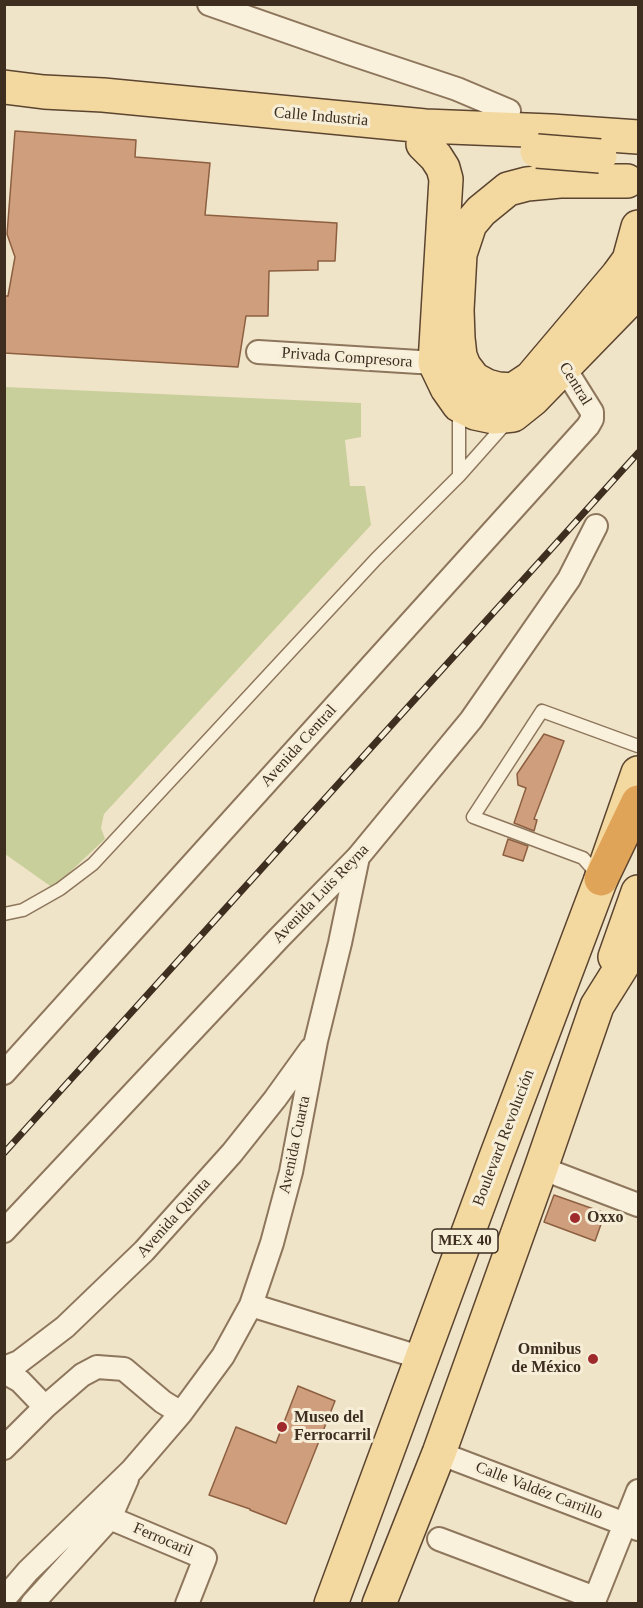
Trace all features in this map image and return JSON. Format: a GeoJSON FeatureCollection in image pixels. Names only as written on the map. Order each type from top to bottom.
{"type":"FeatureCollection","features":[{"type":"Feature","properties":{"kind":"highway","name":"MEX 40"},"geometry":{"type":"LineString","coordinates":[[601,879],[639,802]]}},
{"type":"Feature","properties":{"kind":"main road"},"geometry":{"type":"LineString","coordinates":[[4,80],[66,81],[509,111],[546,116],[639,115]]}},
{"type":"Feature","properties":{"kind":"main road","name":"Calle Industria"},"geometry":{"type":"LineString","coordinates":[[4,87],[425,126],[544,141],[600,156],[633,174]]}},
{"type":"Feature","properties":{"kind":"main road","name":"Calle Industria"},"geometry":{"type":"LineString","coordinates":[[4,107],[423,144],[639,137]]}},
{"type":"Feature","properties":{"kind":"main road"},"geometry":{"type":"LineString","coordinates":[[544,141],[633,174]]}},
{"type":"Feature","properties":{"kind":"main road"},"geometry":{"type":"LineString","coordinates":[[423,144],[436,158],[446,179],[435,363],[447,388],[459,405],[475,413],[494,417],[513,415],[532,399],[629,260],[639,227]]}},
{"type":"Feature","properties":{"kind":"main road"},"geometry":{"type":"LineString","coordinates":[[633,174],[527,184],[508,189],[481,211],[470,224],[460,255],[457,310],[460,356],[474,379],[486,386],[513,390],[559,358],[639,291]]}},
{"type":"Feature","properties":{"kind":"main road","name":"Boulevard Revolución"},"geometry":{"type":"LineString","coordinates":[[331,1604],[639,773]]}},
{"type":"Feature","properties":{"kind":"main road"},"geometry":{"type":"LineString","coordinates":[[597,1006],[639,891]]}},
{"type":"Feature","properties":{"kind":"main road","name":"MEX 40"},"geometry":{"type":"LineString","coordinates":[[380,1604],[439,1453],[597,1006],[639,936]]}},
{"type":"Feature","properties":{"kind":"street"},"geometry":{"type":"LineString","coordinates":[[208,4],[457,88],[509,111]]}},
{"type":"Feature","properties":{"kind":"street","name":"Privada Compresora"},"geometry":{"type":"LineString","coordinates":[[258,352],[435,363]]}},
{"type":"Feature","properties":{"kind":"street","name":"Central"},"geometry":{"type":"LineString","coordinates":[[559,358],[592,412],[592,419]]}},
{"type":"Feature","properties":{"kind":"street","name":"Avenida Central"},"geometry":{"type":"LineString","coordinates":[[4,1073],[592,419]]}},
{"type":"Feature","properties":{"kind":"street","name":"Avenida Luis Reyna"},"geometry":{"type":"LineString","coordinates":[[4,1231],[358,857],[471,720],[569,579],[596,526]]}},
{"type":"Feature","properties":{"kind":"street","name":"Avenida Cuarta"},"geometry":{"type":"LineString","coordinates":[[5,1599],[28,1571],[132,1470],[181,1413],[223,1356],[251,1305],[272,1243],[291,1172],[316,1041],[340,944],[358,857]]}},
{"type":"Feature","properties":{"kind":"street","name":"Avenida Quinta"},"geometry":{"type":"LineString","coordinates":[[4,1370],[19,1362],[64,1327],[144,1251],[232,1153],[275,1099],[316,1041]]}},
{"type":"Feature","properties":{"kind":"street"},"geometry":{"type":"LineString","coordinates":[[541,1168],[639,1205]]}},
{"type":"Feature","properties":{"kind":"street"},"geometry":{"type":"LineString","coordinates":[[251,1305],[422,1358]]}},
{"type":"Feature","properties":{"kind":"street"},"geometry":{"type":"LineString","coordinates":[[4,1448],[45,1407],[82,1375],[97,1367],[124,1369],[163,1402],[181,1413]]}},
{"type":"Feature","properties":{"kind":"street"},"geometry":{"type":"LineString","coordinates":[[4,1370],[20,1381],[45,1407]]}},
{"type":"Feature","properties":{"kind":"street","name":"Calle Valdéz Carrillo"},"geometry":{"type":"LineString","coordinates":[[439,1453],[632,1527]]}},
{"type":"Feature","properties":{"kind":"street","name":"Avenida Cuarta"},"geometry":{"type":"LineString","coordinates":[[32,1604],[110,1518],[132,1470]]}},
{"type":"Feature","properties":{"kind":"street"},"geometry":{"type":"LineString","coordinates":[[439,1539],[594,1601],[632,1527],[639,1491]]}},
{"type":"Feature","properties":{"kind":"street","name":"Ferrocaril"},"geometry":{"type":"LineString","coordinates":[[110,1518],[205,1558],[188,1604]]}},
{"type":"Feature","properties":{"kind":"lane"},"geometry":{"type":"LineString","coordinates":[[459,405],[459,476]]}},
{"type":"Feature","properties":{"kind":"lane"},"geometry":{"type":"LineString","coordinates":[[4,914],[23,910],[60,890],[93,864],[376,559],[459,476],[513,415]]}},
{"type":"Feature","properties":{"kind":"lane"},"geometry":{"type":"LineString","coordinates":[[601,879],[583,858],[473,817],[542,711],[639,746]]}},
{"type":"Feature","properties":{"kind":"green space"},"geometry":{"type":"Polygon","coordinates":[[[5,387],[361,403],[361,437],[345,440],[350,486],[365,486],[371,525],[104,814],[101,828],[105,839],[53,888],[5,854],[5,387]]]}},
{"type":"Feature","properties":{"kind":"building"},"geometry":{"type":"Polygon","coordinates":[[[15,131],[136,140],[135,157],[210,163],[205,215],[337,223],[335,261],[318,261],[318,270],[269,271],[268,316],[246,316],[238,367],[4,353],[4,296],[8,296],[15,257],[7,234],[15,131]]]}},
{"type":"Feature","properties":{"kind":"building"},"geometry":{"type":"Polygon","coordinates":[[[544,734],[564,741],[534,819],[537,820],[534,831],[514,823],[526,788],[518,785],[517,774],[544,734]]]}},
{"type":"Feature","properties":{"kind":"building"},"geometry":{"type":"Polygon","coordinates":[[[508,839],[528,846],[523,861],[503,855],[508,839]]]}},
{"type":"Feature","properties":{"kind":"building","name":"Oxxo"},"geometry":{"type":"Polygon","coordinates":[[[554,1195],[605,1213],[595,1241],[544,1222],[554,1195]]]}},
{"type":"Feature","properties":{"kind":"building"},"geometry":{"type":"Polygon","coordinates":[[[298,1386],[335,1401],[286,1524],[209,1495],[236,1427],[276,1443],[298,1386]]]}},
{"type":"Feature","properties":{"kind":"railway"},"geometry":{"type":"LineString","coordinates":[[4,1153],[638,453]]}},
{"type":"Feature","properties":{"kind":"place","name":"Oxxo"},"geometry":{"type":"Point","coordinates":[575,1218]}},
{"type":"Feature","properties":{"kind":"place","name":"Omnibus de México"},"geometry":{"type":"Point","coordinates":[593,1359]}},
{"type":"Feature","properties":{"kind":"place","name":"Museo del Ferrocarril"},"geometry":{"type":"Point","coordinates":[282,1427]}}]}
